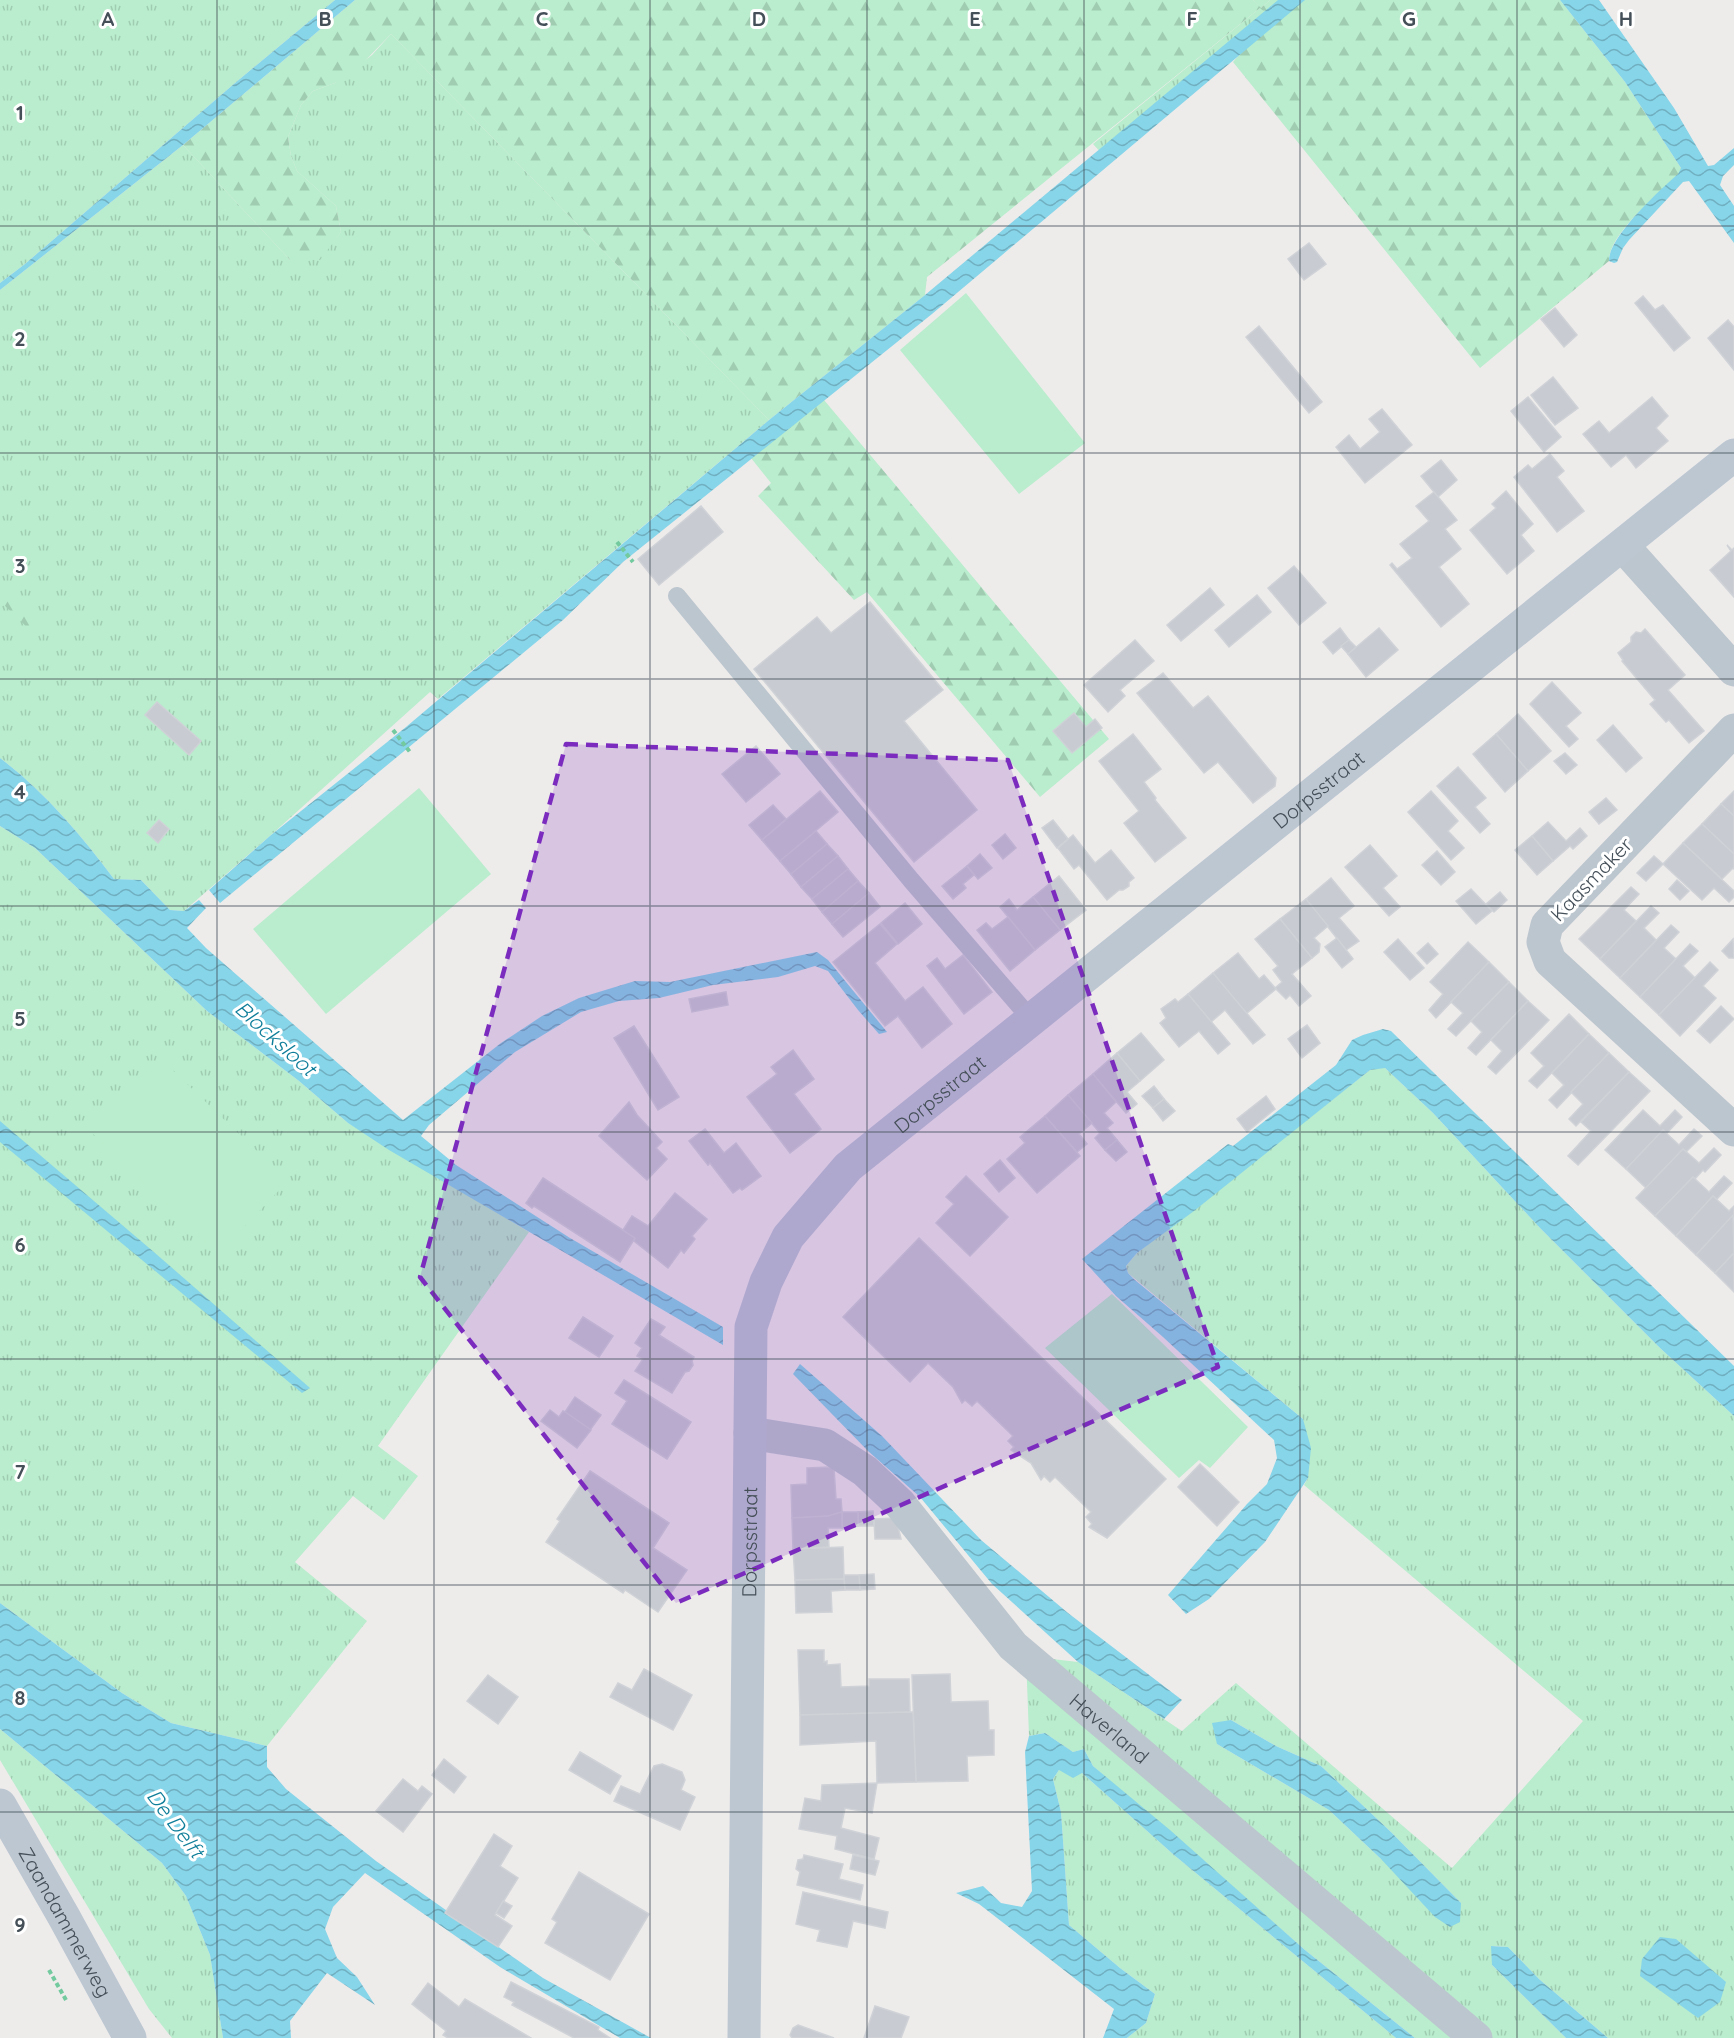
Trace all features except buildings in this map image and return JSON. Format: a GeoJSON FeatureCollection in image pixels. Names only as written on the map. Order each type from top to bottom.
{"type":"FeatureCollection","features":[{"type":"Feature","properties":{"kind":"street","name":"Dorpsstraat"},"geometry":{"type":"LineString","coordinates":[[744,2038],[750,1327],[766,1282],[788,1237],[848,1167],[1734,455]]}},
{"type":"Feature","properties":{"kind":"street"},"geometry":{"type":"LineString","coordinates":[[1623,546],[1734,670]]}},
{"type":"Feature","properties":{"kind":"street","name":"Kaasmaker"},"geometry":{"type":"LineString","coordinates":[[1734,730],[1547,925],[1543,942],[1550,961],[1734,1130]]}},
{"type":"Feature","properties":{"kind":"street","name":"Haverland"},"geometry":{"type":"LineString","coordinates":[[750,1433],[825,1445],[865,1471],[900,1504],[1013,1646],[1476,2038]]}},
{"type":"Feature","properties":{"kind":"street","name":"Zaandammerweg"},"geometry":{"type":"LineString","coordinates":[[0,1805],[64,1917],[125,2035]]}},
{"type":"Feature","properties":{"kind":"lane"},"geometry":{"type":"LineString","coordinates":[[678,596],[911,880],[1031,1019]]}},
{"type":"Feature","properties":{"kind":"path"},"geometry":{"type":"LineString","coordinates":[[617,542],[633,562]]}},
{"type":"Feature","properties":{"kind":"path"},"geometry":{"type":"LineString","coordinates":[[393,730],[410,752]]}},
{"type":"Feature","properties":{"kind":"highlighted area"},"geometry":{"type":"Polygon","coordinates":[[[566,744],[1008,760],[1218,1367],[676,1603],[420,1277],[566,744]]]}},
{"type":"Feature","properties":{"kind":"green space"},"geometry":{"type":"Polygon","coordinates":[[[0,0],[335,0],[0,283],[0,0]]]}},
{"type":"Feature","properties":{"kind":"green space"},"geometry":{"type":"Polygon","coordinates":[[[355,0],[1253,0],[1261,8],[1270,0],[1560,0],[1625,82],[1681,171],[1627,225],[1611,250],[1609,261],[1480,368],[1233,62],[1271,18],[1260,8],[927,277],[925,295],[769,420],[391,34],[355,71],[335,83],[313,91],[301,105],[288,137],[291,156],[297,171],[336,206],[341,232],[320,260],[290,260],[183,145],[355,0]]]}},
{"type":"Feature","properties":{"kind":"green space"},"geometry":{"type":"Polygon","coordinates":[[[1253,0],[1270,0],[1261,8],[1271,18],[1105,157],[1093,144],[1260,8],[1253,0]]]}},
{"type":"Feature","properties":{"kind":"green space"},"geometry":{"type":"Polygon","coordinates":[[[391,34],[769,420],[438,699],[430,692],[184,911],[170,910],[141,880],[114,879],[62,815],[0,758],[0,290],[183,145],[290,260],[332,243],[341,232],[336,206],[297,171],[291,156],[288,137],[301,105],[313,91],[335,83],[372,55],[391,34]]]}},
{"type":"Feature","properties":{"kind":"green space"},"geometry":{"type":"Polygon","coordinates":[[[966,293],[1085,443],[1019,494],[900,350],[966,293]]]}},
{"type":"Feature","properties":{"kind":"green space"},"geometry":{"type":"Polygon","coordinates":[[[824,400],[1109,739],[1040,797],[867,592],[854,600],[758,496],[771,483],[751,458],[824,400]]]}},
{"type":"Feature","properties":{"kind":"green space"},"geometry":{"type":"Polygon","coordinates":[[[0,579],[43,624],[36,636],[0,601],[0,579]]]}},
{"type":"Feature","properties":{"kind":"green space"},"geometry":{"type":"Polygon","coordinates":[[[419,788],[491,874],[326,1014],[253,929],[419,788]]]}},
{"type":"Feature","properties":{"kind":"green space"},"geometry":{"type":"Polygon","coordinates":[[[0,826],[35,848],[207,1011],[299,1081],[348,1123],[529,1232],[378,1446],[418,1476],[384,1520],[353,1496],[295,1562],[367,1621],[267,1746],[171,1723],[122,1693],[0,1603],[0,826]]]}},
{"type":"Feature","properties":{"kind":"green space"},"geometry":{"type":"Polygon","coordinates":[[[160,1058],[288,1181],[218,1254],[90,1131],[160,1058]]]}},
{"type":"Feature","properties":{"kind":"green space"},"geometry":{"type":"Polygon","coordinates":[[[1385,1068],[1433,1113],[1540,1228],[1660,1348],[1734,1416],[1734,2038],[1608,2038],[1539,1979],[1508,1947],[1492,1946],[1492,1965],[1566,2038],[1415,2038],[1305,1950],[1093,1766],[1084,1749],[1073,1752],[1045,1733],[1029,1736],[1026,1656],[1078,1662],[1182,1731],[1236,1683],[1452,1868],[1583,1721],[1304,1485],[1308,1478],[1303,1419],[1128,1273],[1126,1266],[1137,1253],[1370,1070],[1385,1068]],[[1231,1720],[1217,1744],[1329,1810],[1381,1859],[1461,1903],[1321,1766],[1276,1746],[1231,1720]]]}},
{"type":"Feature","properties":{"kind":"green space"},"geometry":{"type":"Polygon","coordinates":[[[1112,1294],[1248,1427],[1210,1468],[1199,1460],[1179,1478],[1045,1348],[1112,1294]]]}},
{"type":"Feature","properties":{"kind":"green space"},"geometry":{"type":"Polygon","coordinates":[[[0,1729],[162,1863],[186,1896],[210,1955],[223,2038],[172,2038],[149,2009],[0,1760],[0,1729]]]}},
{"type":"Feature","properties":{"kind":"green space"},"geometry":{"type":"Polygon","coordinates":[[[1059,1770],[1082,1773],[1174,1855],[1396,2038],[1127,2038],[1146,2023],[1155,1994],[1069,1925],[1061,1812],[1053,1779],[1059,1770]]]}},
{"type":"Feature","properties":{"kind":"water"},"geometry":{"type":"Polygon","coordinates":[[[335,0],[355,0],[183,145],[0,290],[0,283],[335,0]]]}},
{"type":"Feature","properties":{"kind":"water"},"geometry":{"type":"Polygon","coordinates":[[[1278,0],[1305,0],[932,314],[623,562],[563,620],[220,903],[209,890],[271,835],[406,727],[769,420],[925,295],[1278,0]]]}},
{"type":"Feature","properties":{"kind":"water"},"geometry":{"type":"Polygon","coordinates":[[[1560,0],[1599,0],[1674,108],[1708,166],[1714,165],[1734,148],[1734,165],[1723,176],[1720,185],[1734,206],[1734,243],[1689,181],[1683,182],[1629,240],[1617,262],[1609,261],[1617,240],[1636,214],[1678,174],[1681,168],[1625,82],[1560,0]]]}},
{"type":"Feature","properties":{"kind":"water","name":"Blocksloot"},"geometry":{"type":"Polygon","coordinates":[[[0,758],[62,815],[114,879],[141,880],[170,910],[184,911],[199,900],[206,908],[187,928],[206,948],[403,1120],[501,1043],[542,1016],[579,998],[635,981],[670,982],[817,952],[828,960],[887,1032],[879,1034],[828,971],[815,966],[778,977],[713,985],[659,998],[619,1001],[581,1012],[515,1052],[429,1125],[421,1136],[456,1165],[570,1238],[723,1327],[723,1345],[389,1150],[348,1123],[299,1081],[207,1011],[35,848],[0,826],[0,758]]]}},
{"type":"Feature","properties":{"kind":"water"},"geometry":{"type":"Polygon","coordinates":[[[1383,1029],[1391,1031],[1734,1366],[1734,1416],[1660,1348],[1540,1228],[1433,1113],[1385,1068],[1370,1070],[1194,1211],[1137,1253],[1126,1266],[1128,1273],[1135,1280],[1303,1419],[1311,1448],[1308,1478],[1265,1542],[1209,1599],[1186,1614],[1168,1595],[1267,1484],[1277,1458],[1274,1440],[1116,1296],[1082,1259],[1228,1144],[1233,1146],[1336,1065],[1352,1040],[1383,1029]]]}},
{"type":"Feature","properties":{"kind":"water"},"geometry":{"type":"Polygon","coordinates":[[[0,1121],[310,1388],[302,1393],[0,1142],[0,1121]]]}},
{"type":"Feature","properties":{"kind":"water"},"geometry":{"type":"Polygon","coordinates":[[[800,1364],[882,1436],[981,1540],[1068,1613],[1182,1700],[1164,1719],[1078,1662],[992,1584],[920,1497],[868,1451],[793,1374],[800,1364]]]}},
{"type":"Feature","properties":{"kind":"water","name":"De Delft"},"geometry":{"type":"Polygon","coordinates":[[[0,1603],[122,1693],[171,1723],[267,1746],[267,1767],[286,1789],[376,1861],[543,1978],[651,2038],[620,2038],[500,1967],[365,1873],[333,1907],[325,1929],[337,1958],[357,1977],[375,2005],[327,1973],[290,2021],[291,2038],[223,2038],[210,1955],[186,1896],[162,1863],[0,1729],[0,1603]]]}},
{"type":"Feature","properties":{"kind":"water"},"geometry":{"type":"Polygon","coordinates":[[[1231,1720],[1276,1746],[1321,1766],[1461,1903],[1460,1922],[1450,1927],[1435,1917],[1381,1859],[1329,1810],[1217,1744],[1212,1723],[1231,1720]]]}},
{"type":"Feature","properties":{"kind":"water"},"geometry":{"type":"Polygon","coordinates":[[[1045,1733],[1073,1752],[1084,1749],[1093,1766],[1170,1830],[1305,1950],[1415,2038],[1396,2038],[1174,1855],[1082,1773],[1073,1778],[1059,1770],[1053,1779],[1061,1812],[1069,1925],[1155,1994],[1146,2023],[1127,2038],[1103,2038],[1114,2009],[979,1904],[956,1893],[983,1886],[1001,1903],[1022,1907],[1032,1891],[1025,1752],[1029,1736],[1045,1733]]]}},
{"type":"Feature","properties":{"kind":"water"},"geometry":{"type":"Polygon","coordinates":[[[1660,1937],[1676,1939],[1726,1982],[1720,2002],[1698,2018],[1640,1976],[1642,1959],[1660,1937]]]}},
{"type":"Feature","properties":{"kind":"water"},"geometry":{"type":"Polygon","coordinates":[[[1491,1946],[1508,1947],[1539,1979],[1608,2038],[1566,2038],[1492,1965],[1491,1946]]]}}]}
